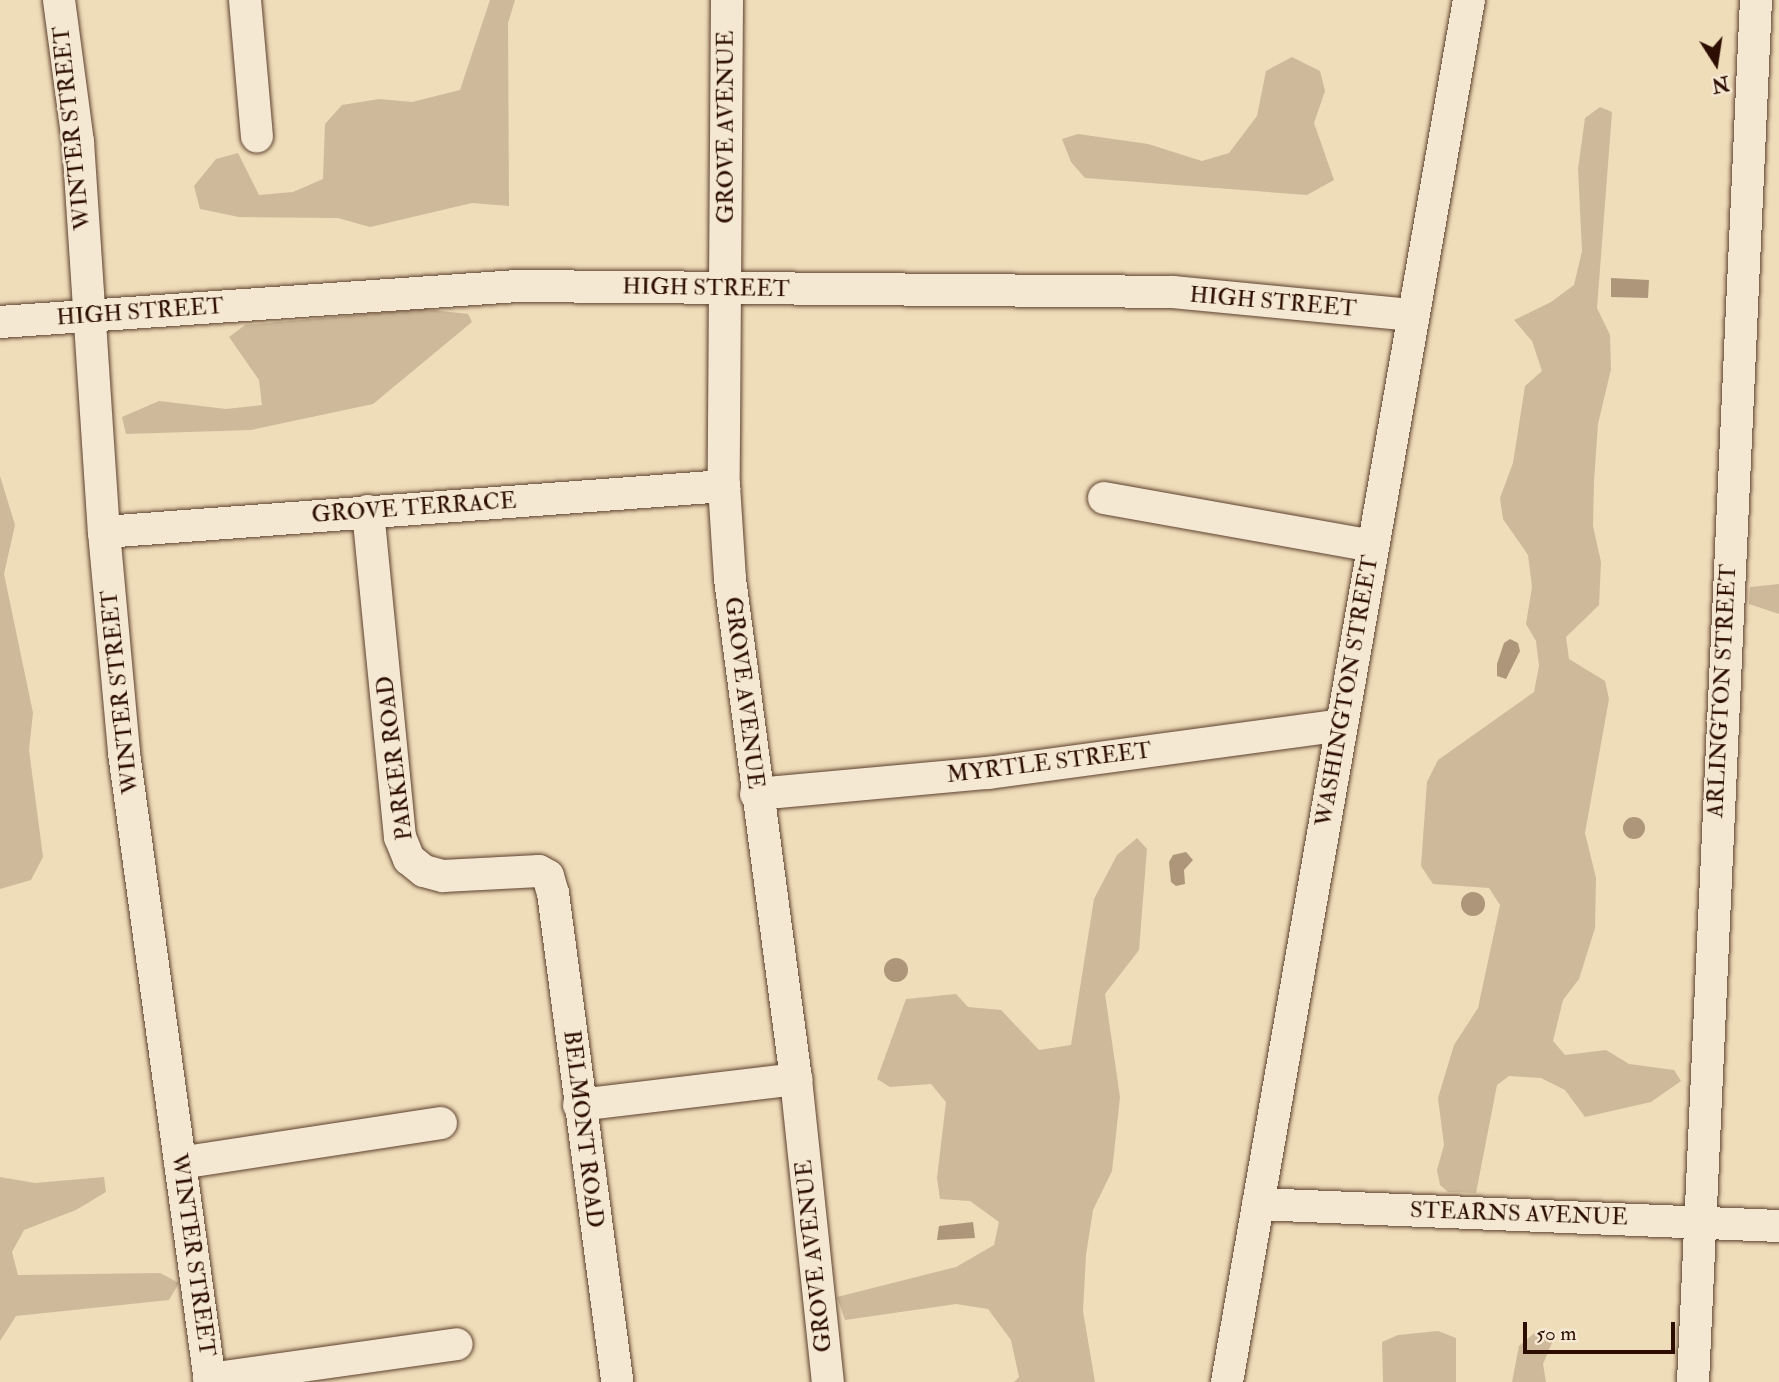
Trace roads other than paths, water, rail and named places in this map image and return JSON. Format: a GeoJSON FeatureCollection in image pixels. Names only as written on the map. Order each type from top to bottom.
{"type":"FeatureCollection","features":[{"type":"Feature","properties":{"kind":"street","name":"WINTER STREET"},"geometry":{"type":"LineString","coordinates":[[59,0],[78,142],[104,532],[124,753],[209,1381]]}},
{"type":"Feature","properties":{"kind":"street"},"geometry":{"type":"LineString","coordinates":[[246,0],[257,136]]}},
{"type":"Feature","properties":{"kind":"street","name":"GROVE AVENUE"},"geometry":{"type":"LineString","coordinates":[[727,0],[724,486],[730,579],[796,1079],[828,1382]]}},
{"type":"Feature","properties":{"kind":"street","name":"WASHINGTON STREET"},"geometry":{"type":"LineString","coordinates":[[1227,1382],[1468,0]]}},
{"type":"Feature","properties":{"kind":"street","name":"ARLINGTON STREET"},"geometry":{"type":"LineString","coordinates":[[1693,1382],[1698,1221],[1756,0]]}},
{"type":"Feature","properties":{"kind":"street","name":"HIGH STREET"},"geometry":{"type":"LineString","coordinates":[[0,322],[342,295],[518,286],[1173,292],[1413,315]]}},
{"type":"Feature","properties":{"kind":"street","name":"GROVE TERRACE"},"geometry":{"type":"LineString","coordinates":[[104,532],[724,486]]}},
{"type":"Feature","properties":{"kind":"street"},"geometry":{"type":"LineString","coordinates":[[1104,498],[1373,546]]}},
{"type":"Feature","properties":{"kind":"street","name":"PARKER ROAD"},"geometry":{"type":"LineString","coordinates":[[368,512],[400,838],[409,859],[443,876],[539,871],[548,876]]}},
{"type":"Feature","properties":{"kind":"street","name":"MYRTLE STREET"},"geometry":{"type":"LineString","coordinates":[[757,794],[988,773],[1341,725]]}},
{"type":"Feature","properties":{"kind":"street","name":"BELMONT ROAD"},"geometry":{"type":"LineString","coordinates":[[548,876],[555,904],[617,1382]]}},
{"type":"Feature","properties":{"kind":"street"},"geometry":{"type":"LineString","coordinates":[[579,1105],[796,1079]]}},
{"type":"Feature","properties":{"kind":"street"},"geometry":{"type":"LineString","coordinates":[[180,1163],[441,1123]]}},
{"type":"Feature","properties":{"kind":"street","name":"STEARNS AVENUE"},"geometry":{"type":"LineString","coordinates":[[1258,1204],[1779,1226]]}},
{"type":"Feature","properties":{"kind":"street"},"geometry":{"type":"LineString","coordinates":[[209,1381],[457,1344]]}}]}
